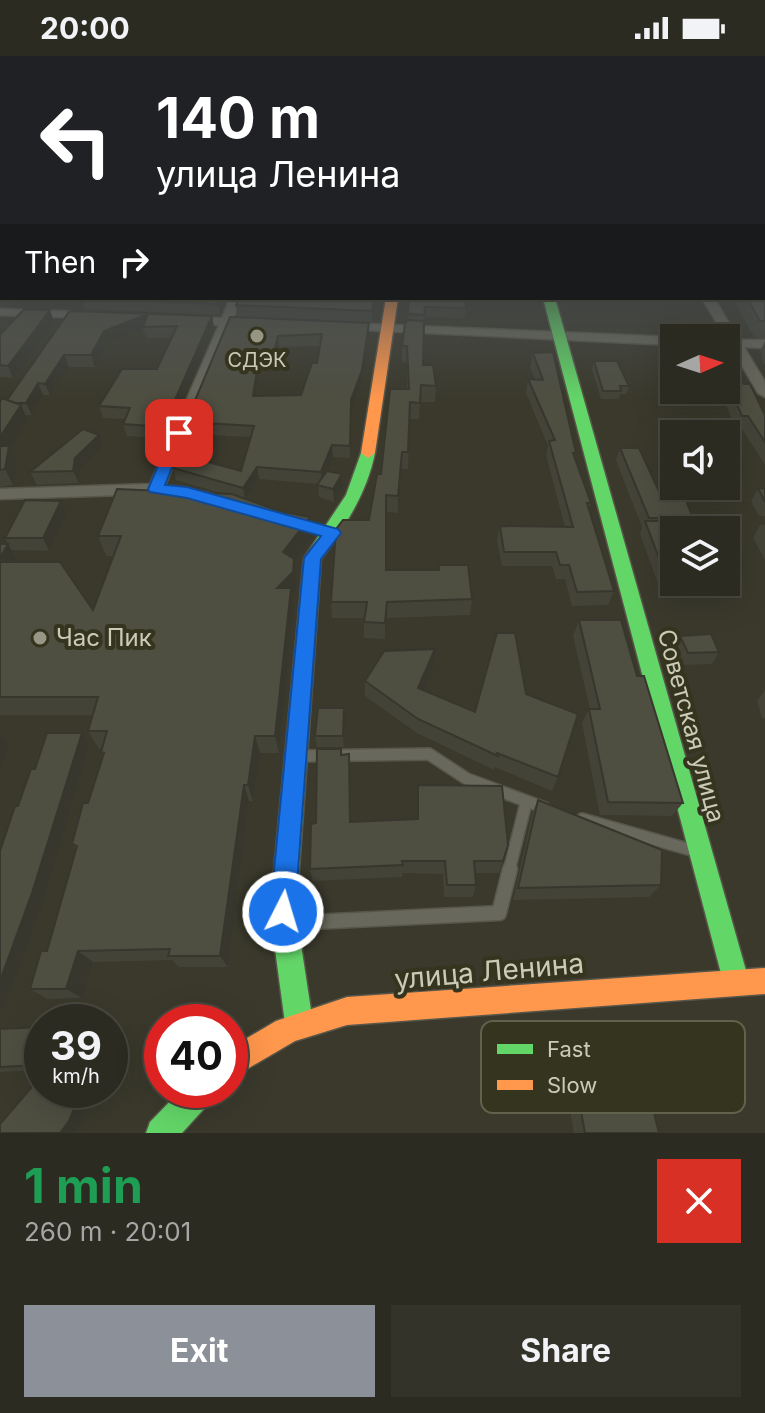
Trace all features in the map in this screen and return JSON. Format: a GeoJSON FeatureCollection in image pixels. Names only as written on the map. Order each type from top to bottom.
{"type":"FeatureCollection","features":[{"type":"Feature","properties":{"kind":"street"},"geometry":{"type":"LineString","coordinates":[[60,326],[80,300]]}},
{"type":"Feature","properties":{"kind":"street"},"geometry":{"type":"LineString","coordinates":[[156,489],[235,300]]}},
{"type":"Feature","properties":{"kind":"street"},"geometry":{"type":"LineString","coordinates":[[299,1023],[284,923],[313,558],[325,531],[365,472],[392,300]]}},
{"type":"Feature","properties":{"kind":"street","name":"Советская улица"},"geometry":{"type":"LineString","coordinates":[[550,300],[736,981]]}},
{"type":"Feature","properties":{"kind":"street"},"geometry":{"type":"LineString","coordinates":[[709,300],[721,324]]}},
{"type":"Feature","properties":{"kind":"street"},"geometry":{"type":"LineString","coordinates":[[0,312],[109,316]]}},
{"type":"Feature","properties":{"kind":"street"},"geometry":{"type":"LineString","coordinates":[[182,320],[270,324]]}},
{"type":"Feature","properties":{"kind":"street"},"geometry":{"type":"LineString","coordinates":[[329,327],[660,341]]}},
{"type":"Feature","properties":{"kind":"street"},"geometry":{"type":"LineString","coordinates":[[740,343],[765,344]]}},
{"type":"Feature","properties":{"kind":"street"},"geometry":{"type":"LineString","coordinates":[[740,356],[765,393]]}},
{"type":"Feature","properties":{"kind":"street"},"geometry":{"type":"LineString","coordinates":[[0,494],[156,489],[187,492],[231,505]]}},
{"type":"Feature","properties":{"kind":"street","name":"улица Ленина"},"geometry":{"type":"LineString","coordinates":[[248,1052],[299,1023],[347,1011],[765,981]]}},
{"type":"Feature","properties":{"kind":"street"},"geometry":{"type":"LineString","coordinates":[[161,1133],[185,1108]]}},
{"type":"Feature","properties":{"kind":"lane"},"geometry":{"type":"LineString","coordinates":[[297,756],[429,754],[467,779],[555,811]]}},
{"type":"Feature","properties":{"kind":"lane"},"geometry":{"type":"LineString","coordinates":[[284,923],[499,913],[526,803]]}},
{"type":"Feature","properties":{"kind":"lane"},"geometry":{"type":"LineString","coordinates":[[569,815],[701,853]]}},
{"type":"Feature","properties":{"kind":"building"},"geometry":{"type":"Polygon","coordinates":[[[127,300],[220,300],[218,304],[127,300]]]}},
{"type":"Feature","properties":{"kind":"building"},"geometry":{"type":"Polygon","coordinates":[[[238,300],[374,300],[372,311],[236,305],[238,300]]]}},
{"type":"Feature","properties":{"kind":"building"},"geometry":{"type":"Polygon","coordinates":[[[409,300],[465,300],[466,308],[425,307],[424,315],[408,314],[409,300]]]}},
{"type":"Feature","properties":{"kind":"building"},"geometry":{"type":"Polygon","coordinates":[[[748,300],[765,300],[765,321],[760,321],[748,300]]]}},
{"type":"Feature","properties":{"kind":"building"},"geometry":{"type":"Polygon","coordinates":[[[24,309],[50,310],[8,366],[0,365],[0,335],[24,309]]]}},
{"type":"Feature","properties":{"kind":"building"},"geometry":{"type":"Polygon","coordinates":[[[73,311],[212,316],[163,427],[123,424],[130,408],[99,406],[122,369],[157,369],[177,326],[143,327],[148,314],[104,331],[91,355],[64,355],[45,384],[38,383],[26,403],[7,400],[69,312],[73,311]]]}},
{"type":"Feature","properties":{"kind":"building"},"geometry":{"type":"Polygon","coordinates":[[[230,317],[369,323],[362,370],[351,400],[350,446],[332,445],[321,472],[257,467],[243,488],[173,468],[183,455],[241,471],[254,426],[204,423],[202,430],[183,429],[230,317]],[[322,334],[278,336],[273,356],[259,356],[253,396],[301,395],[312,363],[317,363],[322,334]]]}},
{"type":"Feature","properties":{"kind":"building"},"geometry":{"type":"Polygon","coordinates":[[[408,320],[424,321],[423,365],[433,365],[436,386],[421,385],[420,403],[410,402],[408,452],[402,452],[398,496],[386,495],[386,570],[439,570],[439,565],[468,565],[472,599],[387,602],[385,623],[364,622],[367,602],[331,602],[336,529],[343,520],[369,520],[377,474],[381,474],[390,389],[409,389],[407,346],[402,346],[408,320]]]}},
{"type":"Feature","properties":{"kind":"building"},"geometry":{"type":"Polygon","coordinates":[[[553,352],[576,453],[573,453],[591,503],[587,503],[614,591],[577,592],[569,565],[560,565],[556,552],[504,552],[500,526],[573,527],[549,441],[555,440],[528,379],[543,380],[533,353],[553,352]]]}},
{"type":"Feature","properties":{"kind":"building"},"geometry":{"type":"Polygon","coordinates":[[[594,361],[617,361],[629,386],[620,386],[621,391],[603,391],[594,361]]]}},
{"type":"Feature","properties":{"kind":"building"},"geometry":{"type":"Polygon","coordinates":[[[740,377],[744,384],[750,384],[765,415],[765,442],[748,416],[742,416],[737,404],[740,404],[740,377]]]}},
{"type":"Feature","properties":{"kind":"building"},"geometry":{"type":"Polygon","coordinates":[[[2,398],[21,405],[0,437],[0,402],[2,398]]]}},
{"type":"Feature","properties":{"kind":"building"},"geometry":{"type":"Polygon","coordinates":[[[83,429],[99,435],[75,458],[73,471],[30,472],[83,429]]]}},
{"type":"Feature","properties":{"kind":"building"},"geometry":{"type":"Polygon","coordinates":[[[0,446],[9,446],[5,469],[0,470],[0,446]]]}},
{"type":"Feature","properties":{"kind":"building"},"geometry":{"type":"Polygon","coordinates":[[[620,448],[639,448],[660,500],[686,500],[692,516],[649,518],[620,448]]]}},
{"type":"Feature","properties":{"kind":"building"},"geometry":{"type":"Polygon","coordinates":[[[327,471],[342,474],[333,489],[317,485],[327,471]]]}},
{"type":"Feature","properties":{"kind":"building"},"geometry":{"type":"Polygon","coordinates":[[[758,488],[765,489],[765,502],[758,488]]]}},
{"type":"Feature","properties":{"kind":"building"},"geometry":{"type":"Polygon","coordinates":[[[117,489],[232,494],[279,511],[310,517],[283,552],[294,559],[293,572],[277,588],[291,588],[275,736],[255,736],[248,785],[244,785],[220,956],[168,956],[170,949],[78,951],[66,989],[30,989],[41,951],[47,951],[77,846],[72,844],[83,803],[88,803],[104,753],[101,752],[107,731],[88,731],[98,697],[0,697],[0,562],[60,562],[93,610],[121,536],[98,536],[117,489]]]}},
{"type":"Feature","properties":{"kind":"building"},"geometry":{"type":"Polygon","coordinates":[[[25,500],[61,501],[43,538],[5,538],[25,500]]]}},
{"type":"Feature","properties":{"kind":"building"},"geometry":{"type":"Polygon","coordinates":[[[645,521],[660,521],[660,560],[645,521]]]}},
{"type":"Feature","properties":{"kind":"building"},"geometry":{"type":"Polygon","coordinates":[[[0,544],[8,544],[0,558],[0,544]]]}},
{"type":"Feature","properties":{"kind":"building"},"geometry":{"type":"Polygon","coordinates":[[[579,620],[621,620],[637,676],[644,676],[683,803],[608,802],[589,709],[600,709],[579,620]]]}},
{"type":"Feature","properties":{"kind":"building"},"geometry":{"type":"Polygon","coordinates":[[[497,633],[515,633],[526,694],[578,714],[558,777],[497,753],[498,756],[418,719],[365,681],[384,651],[435,649],[418,688],[475,712],[497,633]]]}},
{"type":"Feature","properties":{"kind":"building"},"geometry":{"type":"Polygon","coordinates":[[[711,634],[719,652],[688,653],[680,636],[711,634]]]}},
{"type":"Feature","properties":{"kind":"building"},"geometry":{"type":"Polygon","coordinates":[[[318,708],[344,708],[343,736],[315,736],[318,708]]]}},
{"type":"Feature","properties":{"kind":"building"},"geometry":{"type":"Polygon","coordinates":[[[47,733],[82,733],[32,893],[0,981],[0,851],[15,806],[18,806],[31,769],[35,769],[47,733]]]}},
{"type":"Feature","properties":{"kind":"building"},"geometry":{"type":"Polygon","coordinates":[[[317,749],[341,749],[341,755],[349,754],[350,822],[418,819],[418,785],[502,786],[508,845],[503,861],[474,861],[476,885],[447,885],[445,861],[402,861],[403,865],[310,869],[311,824],[316,823],[317,749]]]}},
{"type":"Feature","properties":{"kind":"building"},"geometry":{"type":"Polygon","coordinates":[[[538,800],[662,850],[661,885],[518,888],[538,800]]]}},
{"type":"Feature","properties":{"kind":"building"},"geometry":{"type":"Polygon","coordinates":[[[24,1028],[24,1066],[0,1067],[0,1029],[24,1028]]]}},
{"type":"Feature","properties":{"kind":"building"},"geometry":{"type":"Polygon","coordinates":[[[24,1096],[24,1108],[74,1108],[60,1133],[0,1133],[0,1124],[24,1096]]]}},
{"type":"Feature","properties":{"kind":"building"},"geometry":{"type":"Polygon","coordinates":[[[581,1113],[654,1113],[659,1133],[585,1133],[581,1113]]]}},
{"type":"Feature","properties":{"kind":"traffic: fast"},"geometry":{"type":"LineString","coordinates":[[550,300],[736,981]]}},
{"type":"Feature","properties":{"kind":"traffic: fast"},"geometry":{"type":"LineString","coordinates":[[299,1023],[283,912],[313,558],[354,495],[368,453]]}},
{"type":"Feature","properties":{"kind":"traffic: fast"},"geometry":{"type":"LineString","coordinates":[[161,1133],[185,1108]]}},
{"type":"Feature","properties":{"kind":"traffic: slow"},"geometry":{"type":"LineString","coordinates":[[368,453],[392,300]]}},
{"type":"Feature","properties":{"kind":"traffic: slow"},"geometry":{"type":"LineString","coordinates":[[248,1053],[286,1031],[347,1011],[765,981]]}},
{"type":"Feature","properties":{"kind":"place","name":"СДЭК"},"geometry":{"type":"Point","coordinates":[257,336]}},
{"type":"Feature","properties":{"kind":"place","name":"Час Пик"},"geometry":{"type":"Point","coordinates":[40,638]}},
{"type":"Feature","properties":{"kind":"route"},"geometry":{"type":"LineString","coordinates":[[179,433],[156,489],[187,492],[332,533],[313,558],[283,912]]}}]}
